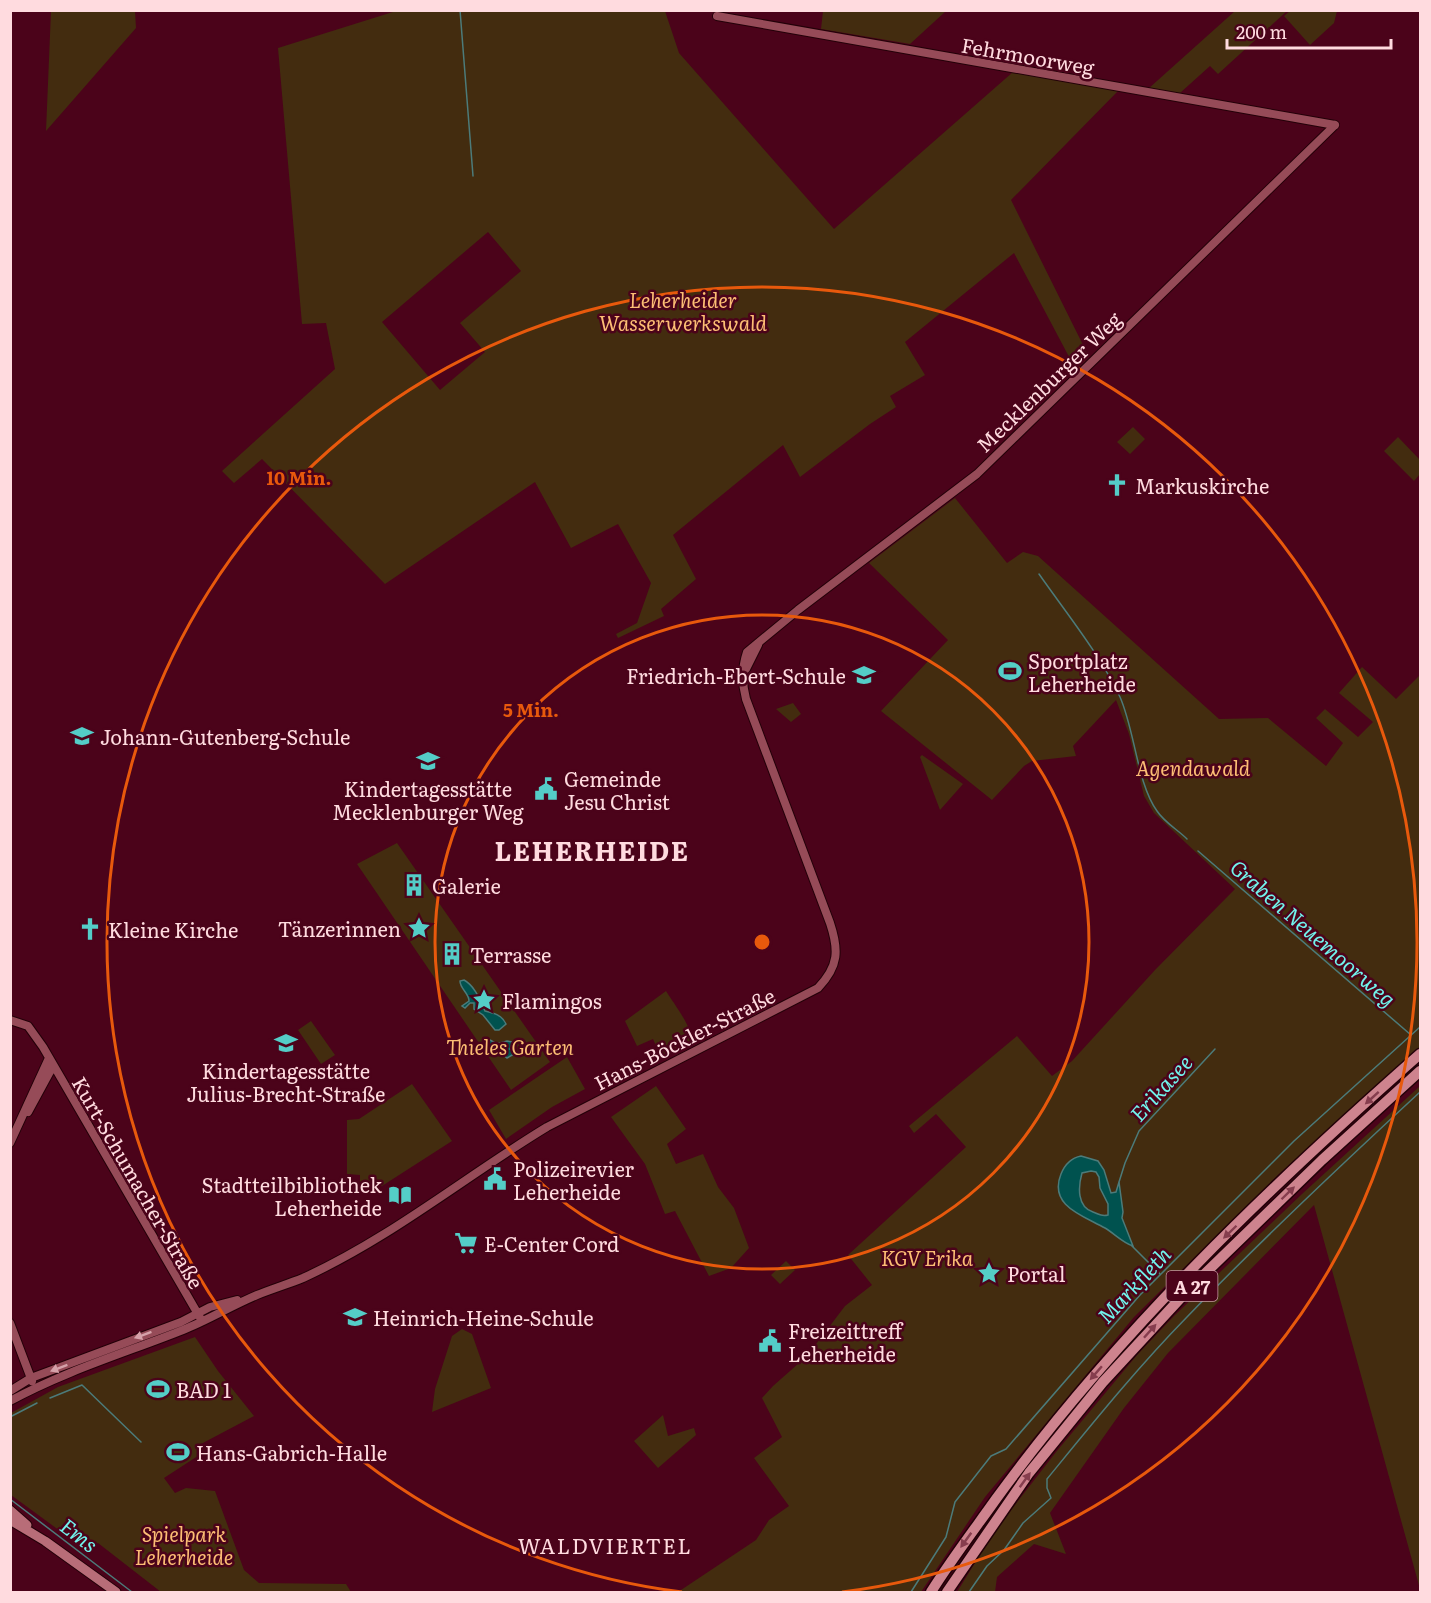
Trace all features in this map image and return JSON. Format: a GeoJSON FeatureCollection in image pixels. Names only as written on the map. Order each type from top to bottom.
{"type":"FeatureCollection","features":[{"type":"Feature","properties":{"kind":"highway","name":"A 27"},"geometry":{"type":"LineString","coordinates":[[931,1593],[946,1568],[1021,1465],[1093,1376],[1152,1310],[1314,1151],[1420,1054]]}},
{"type":"Feature","properties":{"kind":"highway","name":"A 27"},"geometry":{"type":"LineString","coordinates":[[946,1593],[1029,1473],[1103,1382],[1188,1290],[1322,1160],[1420,1071]]}},
{"type":"Feature","properties":{"kind":"main road"},"geometry":{"type":"LineString","coordinates":[[10,1510],[45,1541]]}},
{"type":"Feature","properties":{"kind":"main road"},"geometry":{"type":"LineString","coordinates":[[10,1520],[45,1541],[116,1593]]}},
{"type":"Feature","properties":{"kind":"street","name":"Fehrmoorweg"},"geometry":{"type":"LineString","coordinates":[[717,16],[1335,125]]}},
{"type":"Feature","properties":{"kind":"street","name":"Mecklenburger Weg"},"geometry":{"type":"LineString","coordinates":[[747,652],[764,636],[977,474],[1335,125]]}},
{"type":"Feature","properties":{"kind":"street","name":"Mecklenburger Weg"},"geometry":{"type":"LineString","coordinates":[[743,676],[754,651],[764,636]]}},
{"type":"Feature","properties":{"kind":"street","name":"Hans-Böckler-Straße"},"geometry":{"type":"LineString","coordinates":[[10,1401],[35,1388],[199,1318],[304,1277],[334,1262],[400,1223],[547,1127],[818,988],[832,969],[837,950],[834,934],[746,699],[743,676],[747,652]]}},
{"type":"Feature","properties":{"kind":"street"},"geometry":{"type":"LineString","coordinates":[[10,1020],[28,1026],[51,1062],[28,1102],[10,1143]]}},
{"type":"Feature","properties":{"kind":"street","name":"Kurt-Schumacher-Straße"},"geometry":{"type":"LineString","coordinates":[[51,1062],[199,1318]]}},
{"type":"Feature","properties":{"kind":"street","name":"Hans-Böckler-Straße"},"geometry":{"type":"LineString","coordinates":[[10,1390],[31,1378],[199,1318]]}},
{"type":"Feature","properties":{"kind":"street"},"geometry":{"type":"LineString","coordinates":[[10,1323],[35,1388]]}},
{"type":"Feature","properties":{"kind":"green space"},"geometry":{"type":"Polygon","coordinates":[[[823,10],[946,11],[910,44],[821,29],[823,10]]]}},
{"type":"Feature","properties":{"kind":"green space"},"geometry":{"type":"Polygon","coordinates":[[[1291,10],[1337,11],[1334,23],[1310,45],[1284,16],[1291,10]]]}},
{"type":"Feature","properties":{"kind":"green space"},"geometry":{"type":"Polygon","coordinates":[[[51,11],[135,11],[136,28],[46,131],[51,11]]]}},
{"type":"Feature","properties":{"kind":"green space","name":"Leherheider Wasserwerkswald"},"geometry":{"type":"Polygon","coordinates":[[[396,11],[665,11],[679,53],[834,229],[1013,72],[1118,91],[1011,200],[1089,357],[1076,370],[1014,253],[905,342],[925,375],[890,396],[896,407],[800,477],[783,445],[673,535],[696,579],[661,609],[664,616],[618,638],[616,634],[637,623],[651,583],[618,524],[571,548],[535,482],[385,584],[262,459],[234,483],[222,471],[335,369],[326,323],[302,324],[278,48],[396,11]],[[488,232],[382,322],[440,390],[485,352],[460,323],[521,271],[488,232]]]}},
{"type":"Feature","properties":{"kind":"green space"},"geometry":{"type":"Polygon","coordinates":[[[1235,11],[1287,11],[1218,74],[1210,66],[1180,93],[1148,89],[1235,11]]]}},
{"type":"Feature","properties":{"kind":"green space"},"geometry":{"type":"Polygon","coordinates":[[[1133,427],[1145,439],[1130,454],[1117,442],[1133,427]]]}},
{"type":"Feature","properties":{"kind":"green space"},"geometry":{"type":"Polygon","coordinates":[[[1398,437],[1420,460],[1420,474],[1414,481],[1384,451],[1398,437]]]}},
{"type":"Feature","properties":{"kind":"green space"},"geometry":{"type":"Polygon","coordinates":[[[955,498],[1007,563],[1023,552],[1038,556],[1219,719],[1268,718],[1326,766],[1343,743],[1316,718],[1325,709],[1358,737],[1373,722],[1339,693],[1362,667],[1396,699],[1420,675],[1420,1047],[1279,1174],[1134,1317],[985,1497],[921,1592],[678,1592],[756,1540],[769,1520],[789,1506],[754,1458],[782,1437],[762,1398],[807,1356],[845,1306],[872,1285],[848,1255],[966,1147],[936,1114],[914,1133],[909,1126],[1017,1036],[1052,1076],[1072,1061],[1155,970],[1235,889],[1154,813],[1144,796],[1129,734],[1116,700],[1073,746],[1076,756],[1032,761],[1024,766],[992,800],[881,711],[948,640],[869,563],[955,498]]]}},
{"type":"Feature","properties":{"kind":"green space"},"geometry":{"type":"Polygon","coordinates":[[[793,703],[801,714],[791,722],[776,709],[793,703]]]}},
{"type":"Feature","properties":{"kind":"green space"},"geometry":{"type":"Polygon","coordinates":[[[922,755],[963,784],[940,810],[920,757],[922,755]]]}},
{"type":"Feature","properties":{"kind":"green space","name":"Thieles Garten"},"geometry":{"type":"Polygon","coordinates":[[[397,843],[550,1062],[511,1090],[357,864],[397,843]]]}},
{"type":"Feature","properties":{"kind":"green space"},"geometry":{"type":"Polygon","coordinates":[[[666,991],[686,1023],[692,1042],[661,1057],[653,1039],[637,1046],[625,1021],[666,991]]]}},
{"type":"Feature","properties":{"kind":"green space"},"geometry":{"type":"Polygon","coordinates":[[[311,1021],[335,1055],[321,1064],[298,1030],[311,1021]]]}},
{"type":"Feature","properties":{"kind":"green space"},"geometry":{"type":"Polygon","coordinates":[[[567,1057],[585,1089],[552,1107],[506,1139],[489,1110],[567,1057]]]}},
{"type":"Feature","properties":{"kind":"green space"},"geometry":{"type":"Polygon","coordinates":[[[412,1084],[452,1141],[382,1186],[360,1183],[360,1175],[347,1174],[347,1120],[359,1119],[412,1084]]]}},
{"type":"Feature","properties":{"kind":"green space"},"geometry":{"type":"Polygon","coordinates":[[[656,1086],[686,1129],[667,1144],[676,1164],[703,1154],[718,1187],[734,1208],[749,1248],[731,1268],[709,1276],[675,1211],[665,1214],[645,1164],[611,1117],[656,1086]]]}},
{"type":"Feature","properties":{"kind":"green space"},"geometry":{"type":"Polygon","coordinates":[[[1420,1086],[1420,1589],[1314,1205],[1168,1353],[1124,1408],[1050,1513],[1066,1554],[1034,1544],[997,1577],[995,1592],[957,1592],[994,1532],[1056,1452],[1137,1355],[1174,1316],[1302,1194],[1420,1086]]]}},
{"type":"Feature","properties":{"kind":"green space"},"geometry":{"type":"Polygon","coordinates":[[[786,1261],[795,1270],[780,1284],[771,1275],[786,1261]]]}},
{"type":"Feature","properties":{"kind":"green space"},"geometry":{"type":"Polygon","coordinates":[[[462,1329],[472,1334],[491,1388],[432,1412],[435,1389],[452,1336],[462,1329]]]}},
{"type":"Feature","properties":{"kind":"green space","name":"Spielpark Leherheide"},"geometry":{"type":"Polygon","coordinates":[[[195,1337],[218,1371],[254,1416],[201,1444],[204,1452],[164,1478],[175,1493],[186,1488],[215,1491],[244,1570],[259,1583],[346,1584],[351,1592],[161,1592],[98,1543],[86,1550],[11,1495],[11,1413],[58,1387],[195,1337]]]}},
{"type":"Feature","properties":{"kind":"green space"},"geometry":{"type":"Polygon","coordinates":[[[663,1415],[668,1436],[694,1428],[696,1435],[658,1468],[634,1441],[663,1415]]]}},
{"type":"Feature","properties":{"kind":"water"},"geometry":{"type":"Polygon","coordinates":[[[464,980],[474,990],[485,1011],[502,1018],[506,1024],[499,1030],[495,1030],[483,1015],[474,1009],[474,1003],[470,1003],[465,1008],[462,1006],[469,1001],[460,984],[460,981],[464,980]]]}},
{"type":"Feature","properties":{"kind":"water"},"geometry":{"type":"Polygon","coordinates":[[[490,1040],[497,1044],[513,1042],[510,1049],[516,1053],[507,1058],[497,1046],[487,1045],[490,1040]]]}},
{"type":"Feature","properties":{"kind":"water","name":"Erikasee"},"geometry":{"type":"Polygon","coordinates":[[[1081,1156],[1098,1161],[1104,1170],[1111,1193],[1116,1192],[1119,1182],[1122,1218],[1133,1246],[1078,1214],[1064,1202],[1059,1194],[1058,1185],[1064,1167],[1074,1158],[1081,1156]],[[1096,1172],[1082,1173],[1081,1201],[1088,1209],[1108,1215],[1108,1204],[1100,1188],[1096,1172]]]}},
{"type":"Feature","properties":{"kind":"waterway"},"geometry":{"type":"LineString","coordinates":[[460,10],[473,176]]}},
{"type":"Feature","properties":{"kind":"waterway","name":"Graben Neuemoorweg"},"geometry":{"type":"LineString","coordinates":[[1039,574],[1093,649],[1120,697],[1140,772],[1150,799],[1163,819],[1187,839]]}},
{"type":"Feature","properties":{"kind":"waterway","name":"Graben Neuemoorweg"},"geometry":{"type":"LineString","coordinates":[[1198,851],[1411,1035]]}},
{"type":"Feature","properties":{"kind":"waterway","name":"Markfleth"},"geometry":{"type":"LineString","coordinates":[[911,1592],[946,1537],[955,1502],[991,1456],[1006,1449],[1140,1295],[1294,1141],[1420,1027]]}},
{"type":"Feature","properties":{"kind":"waterway","name":"Erikasee"},"geometry":{"type":"LineString","coordinates":[[1119,1182],[1139,1131],[1215,1049]]}},
{"type":"Feature","properties":{"kind":"waterway"},"geometry":{"type":"LineString","coordinates":[[969,1592],[987,1566],[1004,1550],[1023,1523],[1051,1498],[1047,1488],[1047,1479],[1168,1336],[1273,1231],[1420,1092]]}},
{"type":"Feature","properties":{"kind":"waterway","name":"Erikasee"},"geometry":{"type":"LineString","coordinates":[[1132,1246],[1160,1274]]}},
{"type":"Feature","properties":{"kind":"waterway","name":"Ems"},"geometry":{"type":"LineString","coordinates":[[50,1398],[82,1385],[141,1442]]}},
{"type":"Feature","properties":{"kind":"waterway","name":"Ems"},"geometry":{"type":"LineString","coordinates":[[10,1417],[37,1403]]}},
{"type":"Feature","properties":{"kind":"waterway","name":"Ems"},"geometry":{"type":"LineString","coordinates":[[10,1499],[132,1592]]}},
{"type":"Feature","properties":{"kind":"place","name":"Markuskirche"},"geometry":{"type":"Point","coordinates":[1117,485]}},
{"type":"Feature","properties":{"kind":"place","name":"Sportplatz Leherheide"},"geometry":{"type":"Point","coordinates":[1010,671]}},
{"type":"Feature","properties":{"kind":"place","name":"Friedrich-Ebert-Schule"},"geometry":{"type":"Point","coordinates":[864,675]}},
{"type":"Feature","properties":{"kind":"place","name":"Johann-Gutenberg-Schule"},"geometry":{"type":"Point","coordinates":[82,736]}},
{"type":"Feature","properties":{"kind":"place","name":"Kindertagesstätte Mecklenburger Weg"},"geometry":{"type":"Point","coordinates":[428,761]}},
{"type":"Feature","properties":{"kind":"place","name":"Gemeinde Jesu Christ"},"geometry":{"type":"Point","coordinates":[546,789]}},
{"type":"Feature","properties":{"kind":"place","name":"Galerie"},"geometry":{"type":"Point","coordinates":[414,885]}},
{"type":"Feature","properties":{"kind":"place","name":"Tänzerinnen"},"geometry":{"type":"Point","coordinates":[419,928]}},
{"type":"Feature","properties":{"kind":"place","name":"Kleine Kirche"},"geometry":{"type":"Point","coordinates":[90,929]}},
{"type":"Feature","properties":{"kind":"place","name":"Terrasse"},"geometry":{"type":"Point","coordinates":[452,954]}},
{"type":"Feature","properties":{"kind":"place","name":"Flamingos"},"geometry":{"type":"Point","coordinates":[484,1000]}},
{"type":"Feature","properties":{"kind":"place","name":"Kindertagesstätte Julius-Brecht-Straße"},"geometry":{"type":"Point","coordinates":[286,1043]}},
{"type":"Feature","properties":{"kind":"place","name":"Polizeirevier Leherheide"},"geometry":{"type":"Point","coordinates":[495,1179]}},
{"type":"Feature","properties":{"kind":"place","name":"Stadtteilbibliothek Leherheide"},"geometry":{"type":"Point","coordinates":[400,1195]}},
{"type":"Feature","properties":{"kind":"place","name":"E-Center Cord"},"geometry":{"type":"Point","coordinates":[466,1243]}},
{"type":"Feature","properties":{"kind":"place","name":"Portal"},"geometry":{"type":"Point","coordinates":[989,1273]}},
{"type":"Feature","properties":{"kind":"place","name":"Heinrich-Heine-Schule"},"geometry":{"type":"Point","coordinates":[355,1317]}},
{"type":"Feature","properties":{"kind":"place","name":"Freizeittreff Leherheide"},"geometry":{"type":"Point","coordinates":[770,1341]}},
{"type":"Feature","properties":{"kind":"place","name":"BAD 1"},"geometry":{"type":"Point","coordinates":[158,1389]}},
{"type":"Feature","properties":{"kind":"place","name":"Hans-Gabrich-Halle"},"geometry":{"type":"Point","coordinates":[178,1452]}},
{"type":"Feature","properties":{"kind":"district","name":"LEHERHEIDE"},"geometry":{"type":"Point","coordinates":[592,849]}},
{"type":"Feature","properties":{"kind":"district","name":"WALDVIERTEL"},"geometry":{"type":"Point","coordinates":[605,1544]}},
{"type":"Feature","properties":{"kind":"park label","name":"Agendawald"},"geometry":{"type":"Point","coordinates":[1193,767]}},
{"type":"Feature","properties":{"kind":"park label","name":"KGV Erika"},"geometry":{"type":"Point","coordinates":[927,1257]}}]}
